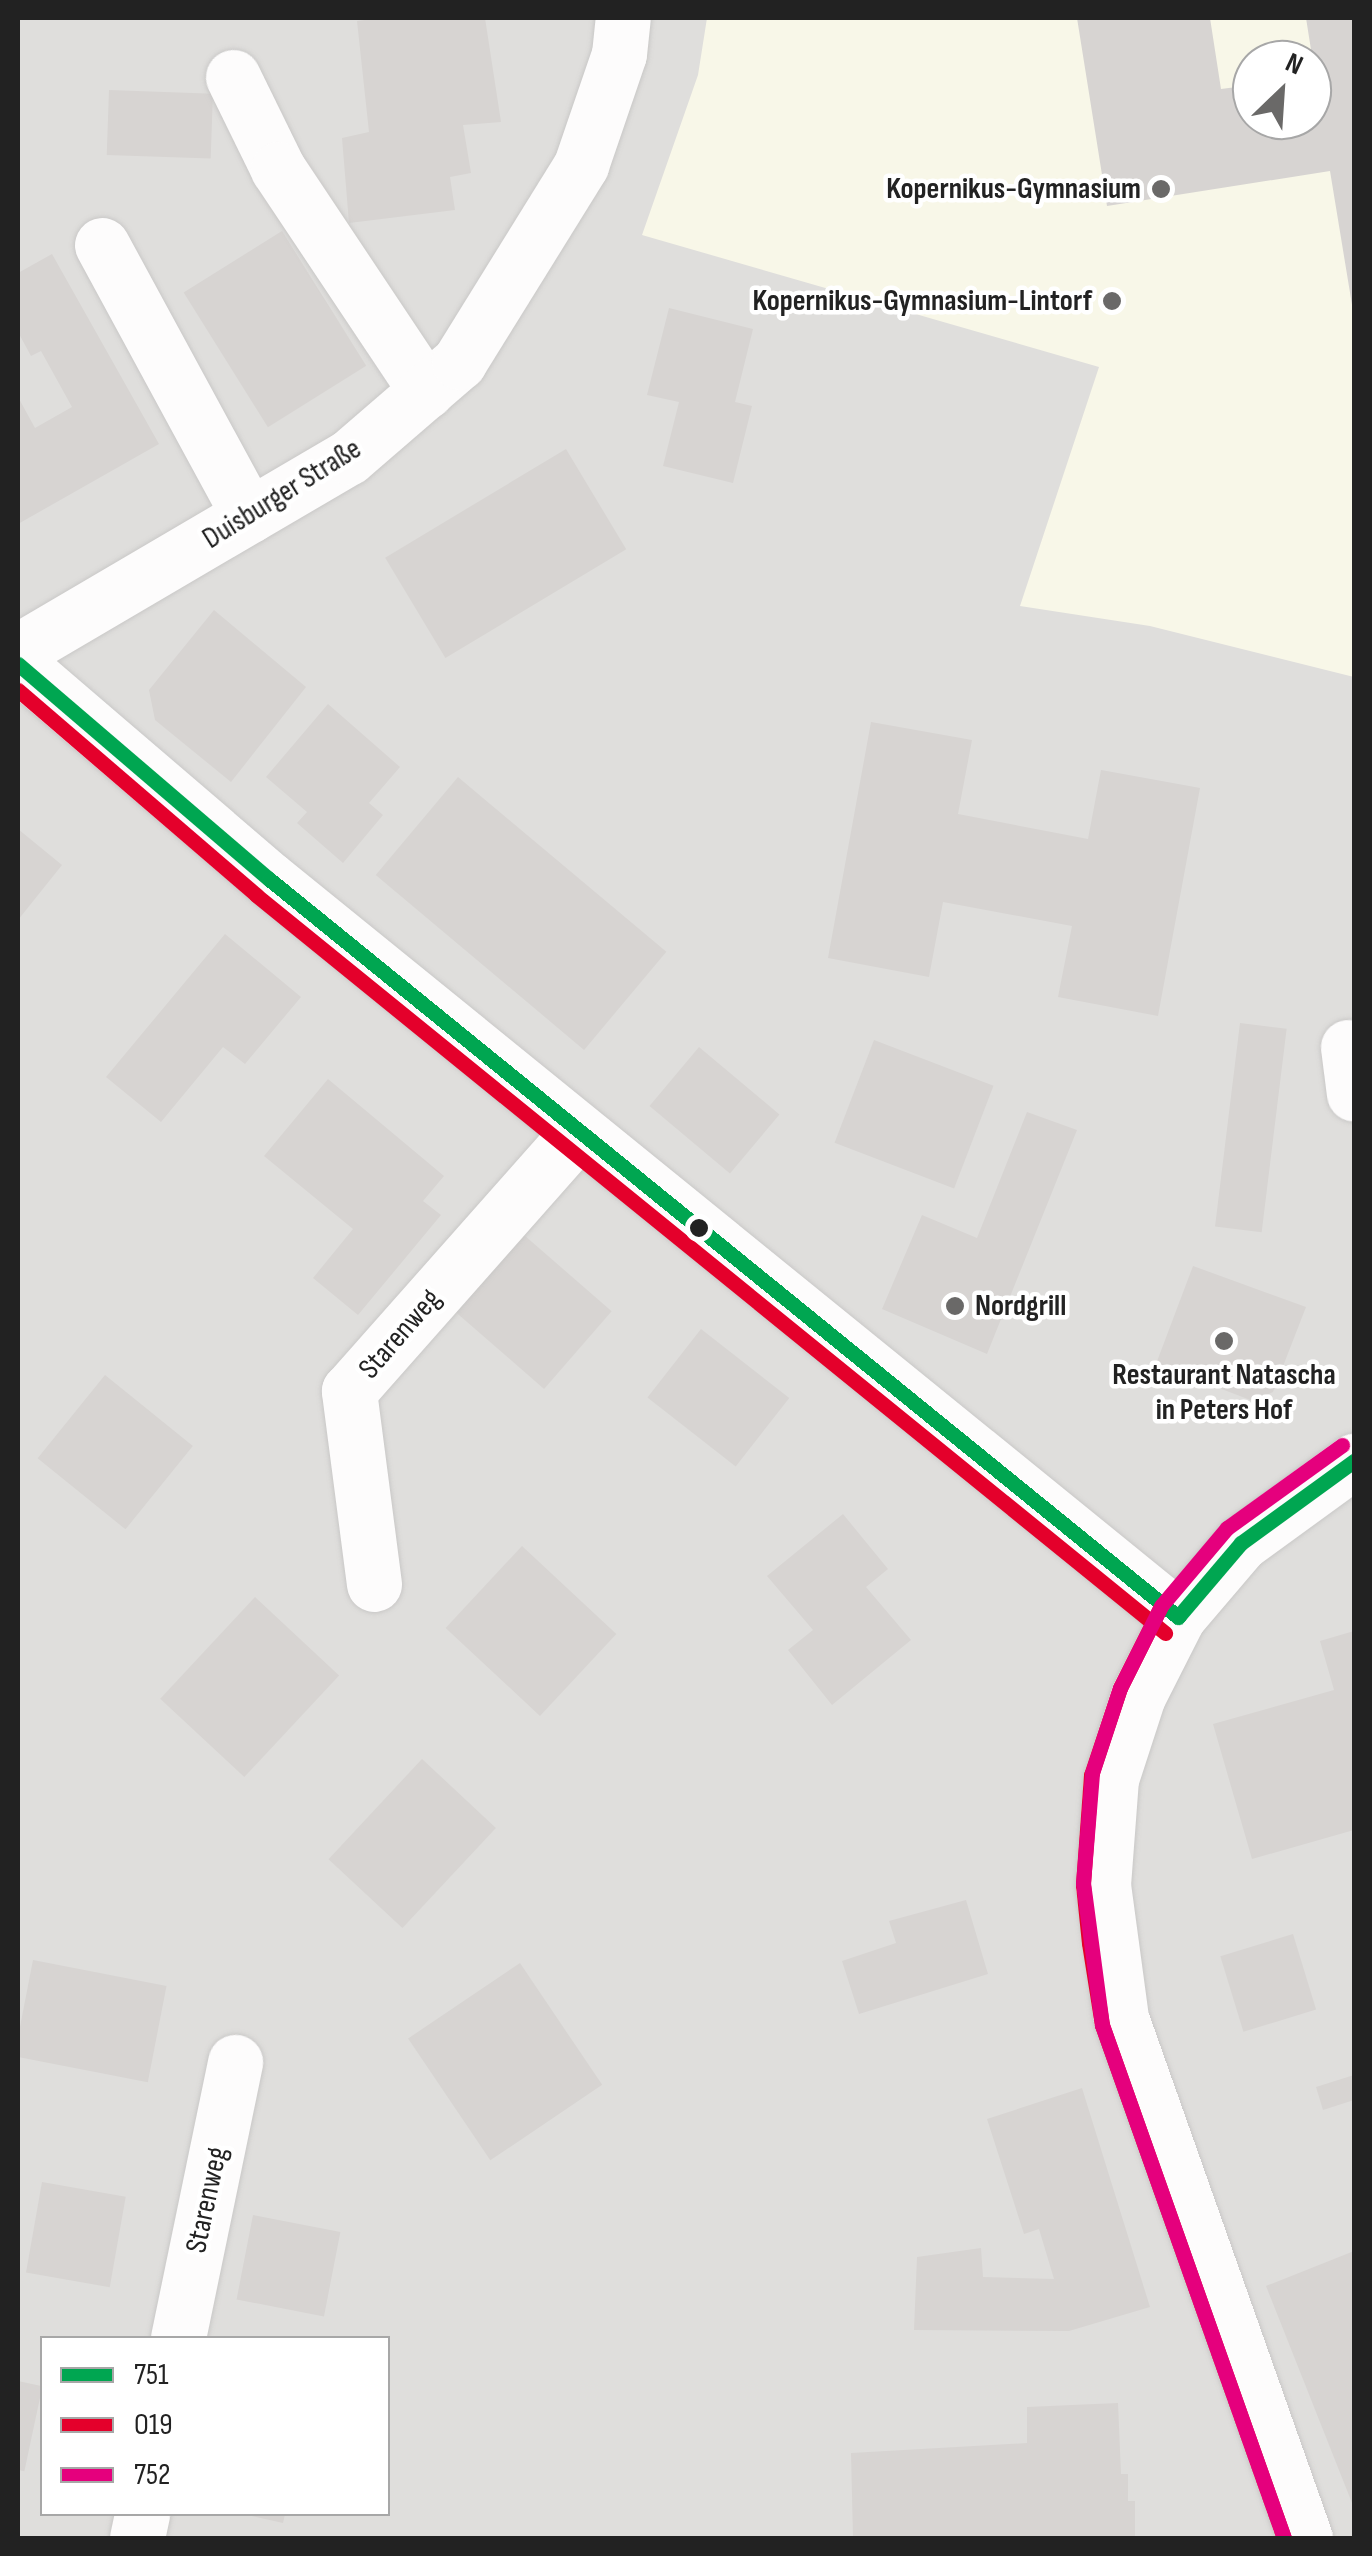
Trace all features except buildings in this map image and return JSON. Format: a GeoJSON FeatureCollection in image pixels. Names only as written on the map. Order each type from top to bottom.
{"type":"FeatureCollection","features":[{"type":"Feature","properties":{"kind":"street","name":"Duisburger Straße"},"geometry":{"type":"LineString","coordinates":[[18,651],[349,458],[459,362],[581,165],[619,54],[623,18]]}},
{"type":"Feature","properties":{"kind":"street"},"geometry":{"type":"LineString","coordinates":[[233,77],[278,169],[426,391]]}},
{"type":"Feature","properties":{"kind":"street"},"geometry":{"type":"LineString","coordinates":[[102,244],[250,516]]}},
{"type":"Feature","properties":{"kind":"street"},"geometry":{"type":"LineString","coordinates":[[18,664],[269,879],[1178,1617]]}},
{"type":"Feature","properties":{"kind":"street","name":"Starenweg"},"geometry":{"type":"LineString","coordinates":[[374,1584],[349,1391],[578,1132]]}},
{"type":"Feature","properties":{"kind":"street"},"geometry":{"type":"LineString","coordinates":[[1306,2538],[1121,2018],[1103,1886],[1112,1780],[1138,1696],[1178,1617],[1241,1543],[1354,1461]]}},
{"type":"Feature","properties":{"kind":"street","name":"Starenweg"},"geometry":{"type":"LineString","coordinates":[[178,2336],[235,2062]]}},
{"type":"Feature","properties":{"kind":"shaded area"},"geometry":{"type":"Polygon","coordinates":[[[18,18],[1354,18],[1354,2538],[18,2538],[18,18]]]}},
{"type":"Feature","properties":{"kind":"shaded area","name":"Kopernikus-Gymnasium-Lintorf"},"geometry":{"type":"Polygon","coordinates":[[[707,18],[1354,18],[1354,677],[1150,626],[1020,606],[1099,367],[642,235],[698,75],[707,18]]]}},
{"type":"Feature","properties":{"kind":"transit line","name":"751"},"geometry":{"type":"LineString","coordinates":[[18,664],[269,879],[1178,1617]]}},
{"type":"Feature","properties":{"kind":"transit line","name":"O19"},"geometry":{"type":"LineString","coordinates":[[18,690],[256,895],[1165,1633]]}},
{"type":"Feature","properties":{"kind":"transit line","name":"752"},"geometry":{"type":"LineString","coordinates":[[1284,2538],[1102,2025],[1083,1883],[1092,1773],[1120,1688],[1161,1606],[1227,1528],[1342,1445]]}},
{"type":"Feature","properties":{"kind":"transit line","name":"751"},"geometry":{"type":"LineString","coordinates":[[1178,1617],[1241,1543],[1354,1461]]}},
{"type":"Feature","properties":{"kind":"transit line","name":"O19"},"geometry":{"type":"LineString","coordinates":[[1160,1608],[1120,1688],[1091,1775],[1083,1885],[1089,1943],[1102,2025],[1284,2538]]}},
{"type":"Feature","properties":{"kind":"place","name":"Kopernikus-Gymnasium"},"geometry":{"type":"Point","coordinates":[1161,189]}},
{"type":"Feature","properties":{"kind":"place","name":"Kopernikus-Gymnasium-Lintorf"},"geometry":{"type":"Point","coordinates":[1112,301]}},
{"type":"Feature","properties":{"kind":"place","name":"Nordgrill"},"geometry":{"type":"Point","coordinates":[955,1306]}},
{"type":"Feature","properties":{"kind":"place","name":"Restaurant Natascha in Peters Hof"},"geometry":{"type":"Point","coordinates":[1224,1341]}}]}
